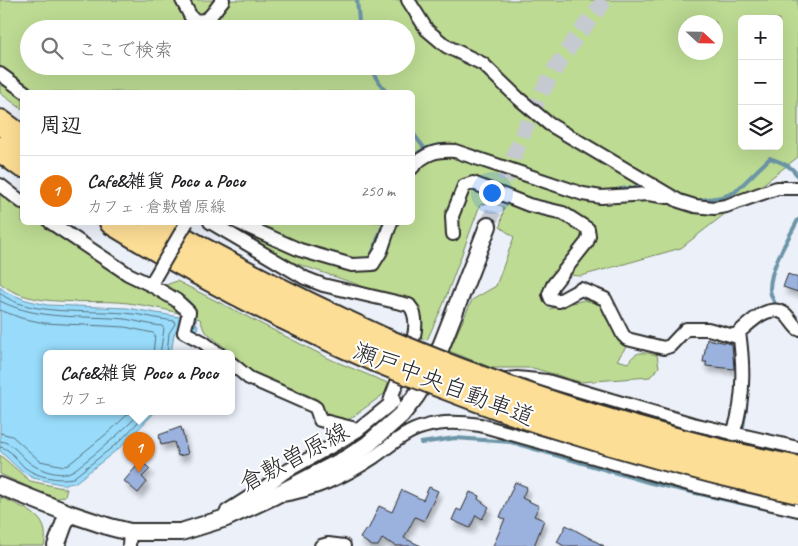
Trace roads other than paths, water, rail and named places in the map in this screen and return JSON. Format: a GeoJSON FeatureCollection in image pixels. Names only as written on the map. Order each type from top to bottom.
{"type":"FeatureCollection","features":[{"type":"Feature","properties":{"kind":"highway"},"geometry":{"type":"LineString","coordinates":[[0,122],[20,137]]}},
{"type":"Feature","properties":{"kind":"highway"},"geometry":{"type":"LineString","coordinates":[[0,149],[20,164]]}},
{"type":"Feature","properties":{"kind":"highway","name":"瀬戸中央自動車道"},"geometry":{"type":"LineString","coordinates":[[117,225],[206,277],[293,321],[639,430],[762,462],[798,469]]}},
{"type":"Feature","properties":{"kind":"highway","name":"瀬戸中央自動車道"},"geometry":{"type":"LineString","coordinates":[[157,225],[294,298],[379,349],[465,394],[548,424],[632,449],[798,491]]}},
{"type":"Feature","properties":{"kind":"street"},"geometry":{"type":"LineString","coordinates":[[182,0],[192,19],[195,20]]}},
{"type":"Feature","properties":{"kind":"street"},"geometry":{"type":"LineString","coordinates":[[204,20],[208,18],[223,0]]}},
{"type":"Feature","properties":{"kind":"street"},"geometry":{"type":"LineString","coordinates":[[408,0],[427,30],[446,46],[483,64],[518,98],[550,124],[673,197],[695,206],[714,208],[726,206],[777,188],[798,188]]}},
{"type":"Feature","properties":{"kind":"street"},"geometry":{"type":"LineString","coordinates":[[0,74],[22,90]]}},
{"type":"Feature","properties":{"kind":"street"},"geometry":{"type":"LineString","coordinates":[[415,164],[429,153],[440,150],[455,151],[583,194],[602,197],[648,194],[673,197]]}},
{"type":"Feature","properties":{"kind":"street"},"geometry":{"type":"LineString","coordinates":[[453,234],[452,216],[464,186],[473,182],[529,204],[563,213],[588,229],[589,236],[587,242],[549,294],[551,299],[559,301],[580,289],[605,299],[623,335],[627,339],[664,348],[670,346],[686,329],[708,329],[734,336],[754,318],[765,312],[779,312],[786,315],[798,329]]}},
{"type":"Feature","properties":{"kind":"street"},"geometry":{"type":"LineString","coordinates":[[0,185],[20,200]]}},
{"type":"Feature","properties":{"kind":"street"},"geometry":{"type":"LineString","coordinates":[[54,225],[128,274],[153,281],[189,312],[184,330],[214,350]]}},
{"type":"Feature","properties":{"kind":"street"},"geometry":{"type":"LineString","coordinates":[[153,281],[185,225]]}},
{"type":"Feature","properties":{"kind":"street"},"geometry":{"type":"LineString","coordinates":[[204,525],[265,488],[285,472],[354,432],[392,401],[416,333],[415,314],[410,305],[323,285],[305,278],[215,225]]}},
{"type":"Feature","properties":{"kind":"street"},"geometry":{"type":"LineString","coordinates":[[244,225],[300,250],[352,265],[373,264],[381,251],[390,225]]}},
{"type":"Feature","properties":{"kind":"street","name":"倉敷曽原線"},"geometry":{"type":"LineString","coordinates":[[0,486],[68,513],[110,527],[130,539],[181,532],[226,518],[274,496],[349,457],[367,445],[401,415],[416,396],[430,372],[488,226]]}},
{"type":"Feature","properties":{"kind":"street"},"geometry":{"type":"LineString","coordinates":[[733,434],[741,404],[743,382],[739,332]]}},
{"type":"Feature","properties":{"kind":"street"},"geometry":{"type":"LineString","coordinates":[[235,366],[249,378],[313,406],[316,408],[320,420],[352,428],[354,432]]}},
{"type":"Feature","properties":{"kind":"street"},"geometry":{"type":"LineString","coordinates":[[431,389],[517,378],[547,381],[693,424],[798,448]]}},
{"type":"Feature","properties":{"kind":"street"},"geometry":{"type":"LineString","coordinates":[[274,496],[299,492],[334,479],[367,461],[399,438],[422,427],[453,422],[466,423],[504,432],[692,485],[798,510]]}},
{"type":"Feature","properties":{"kind":"street"},"geometry":{"type":"LineString","coordinates":[[56,546],[68,513]]}},
{"type":"Feature","properties":{"kind":"street"},"geometry":{"type":"LineString","coordinates":[[321,546],[328,544],[344,546]]}},
{"type":"Feature","properties":{"kind":"water"},"geometry":{"type":"Polygon","coordinates":[[[0,287],[6,292],[26,300],[47,305],[127,308],[191,319],[198,325],[196,334],[178,328],[174,334],[172,350],[43,350],[43,415],[152,415],[123,445],[76,482],[65,485],[33,478],[21,471],[0,451],[0,287]]]}},
{"type":"Feature","properties":{"kind":"waterway"},"geometry":{"type":"LineString","coordinates":[[357,0],[359,20]]}},
{"type":"Feature","properties":{"kind":"waterway"},"geometry":{"type":"LineString","coordinates":[[374,75],[385,90]]}},
{"type":"Feature","properties":{"kind":"waterway"},"geometry":{"type":"LineString","coordinates":[[415,136],[425,149]]}},
{"type":"Feature","properties":{"kind":"waterway"},"geometry":{"type":"LineString","coordinates":[[415,156],[429,147],[449,145]]}},
{"type":"Feature","properties":{"kind":"waterway"},"geometry":{"type":"LineString","coordinates":[[694,201],[722,197],[735,192],[770,158],[790,167],[798,177]]}},
{"type":"Feature","properties":{"kind":"waterway"},"geometry":{"type":"LineString","coordinates":[[611,191],[627,188],[644,188]]}},
{"type":"Feature","properties":{"kind":"waterway"},"geometry":{"type":"LineString","coordinates":[[777,307],[771,294],[771,280],[780,253],[798,220]]}},
{"type":"Feature","properties":{"kind":"waterway"},"geometry":{"type":"LineString","coordinates":[[371,257],[383,225]]}},
{"type":"Feature","properties":{"kind":"waterway"},"geometry":{"type":"LineString","coordinates":[[178,295],[192,307],[195,315],[194,325]]}},
{"type":"Feature","properties":{"kind":"waterway"},"geometry":{"type":"LineString","coordinates":[[743,427],[746,407]]}},
{"type":"Feature","properties":{"kind":"waterway"},"geometry":{"type":"LineString","coordinates":[[421,443],[455,438],[511,442],[651,483],[776,511]]}},
{"type":"Feature","properties":{"kind":"tunnel"},"geometry":{"type":"LineString","coordinates":[[488,226],[515,152],[539,98],[575,39],[605,0]]}},
{"type":"Feature","properties":{"kind":"tunnel"},"geometry":{"type":"LineString","coordinates":[[394,401],[411,393],[422,391]]}},
{"type":"Feature","properties":{"kind":"place","name":"Cafe&雑貨 Poco a Poco"},"geometry":{"type":"Point","coordinates":[139,473]}}]}
